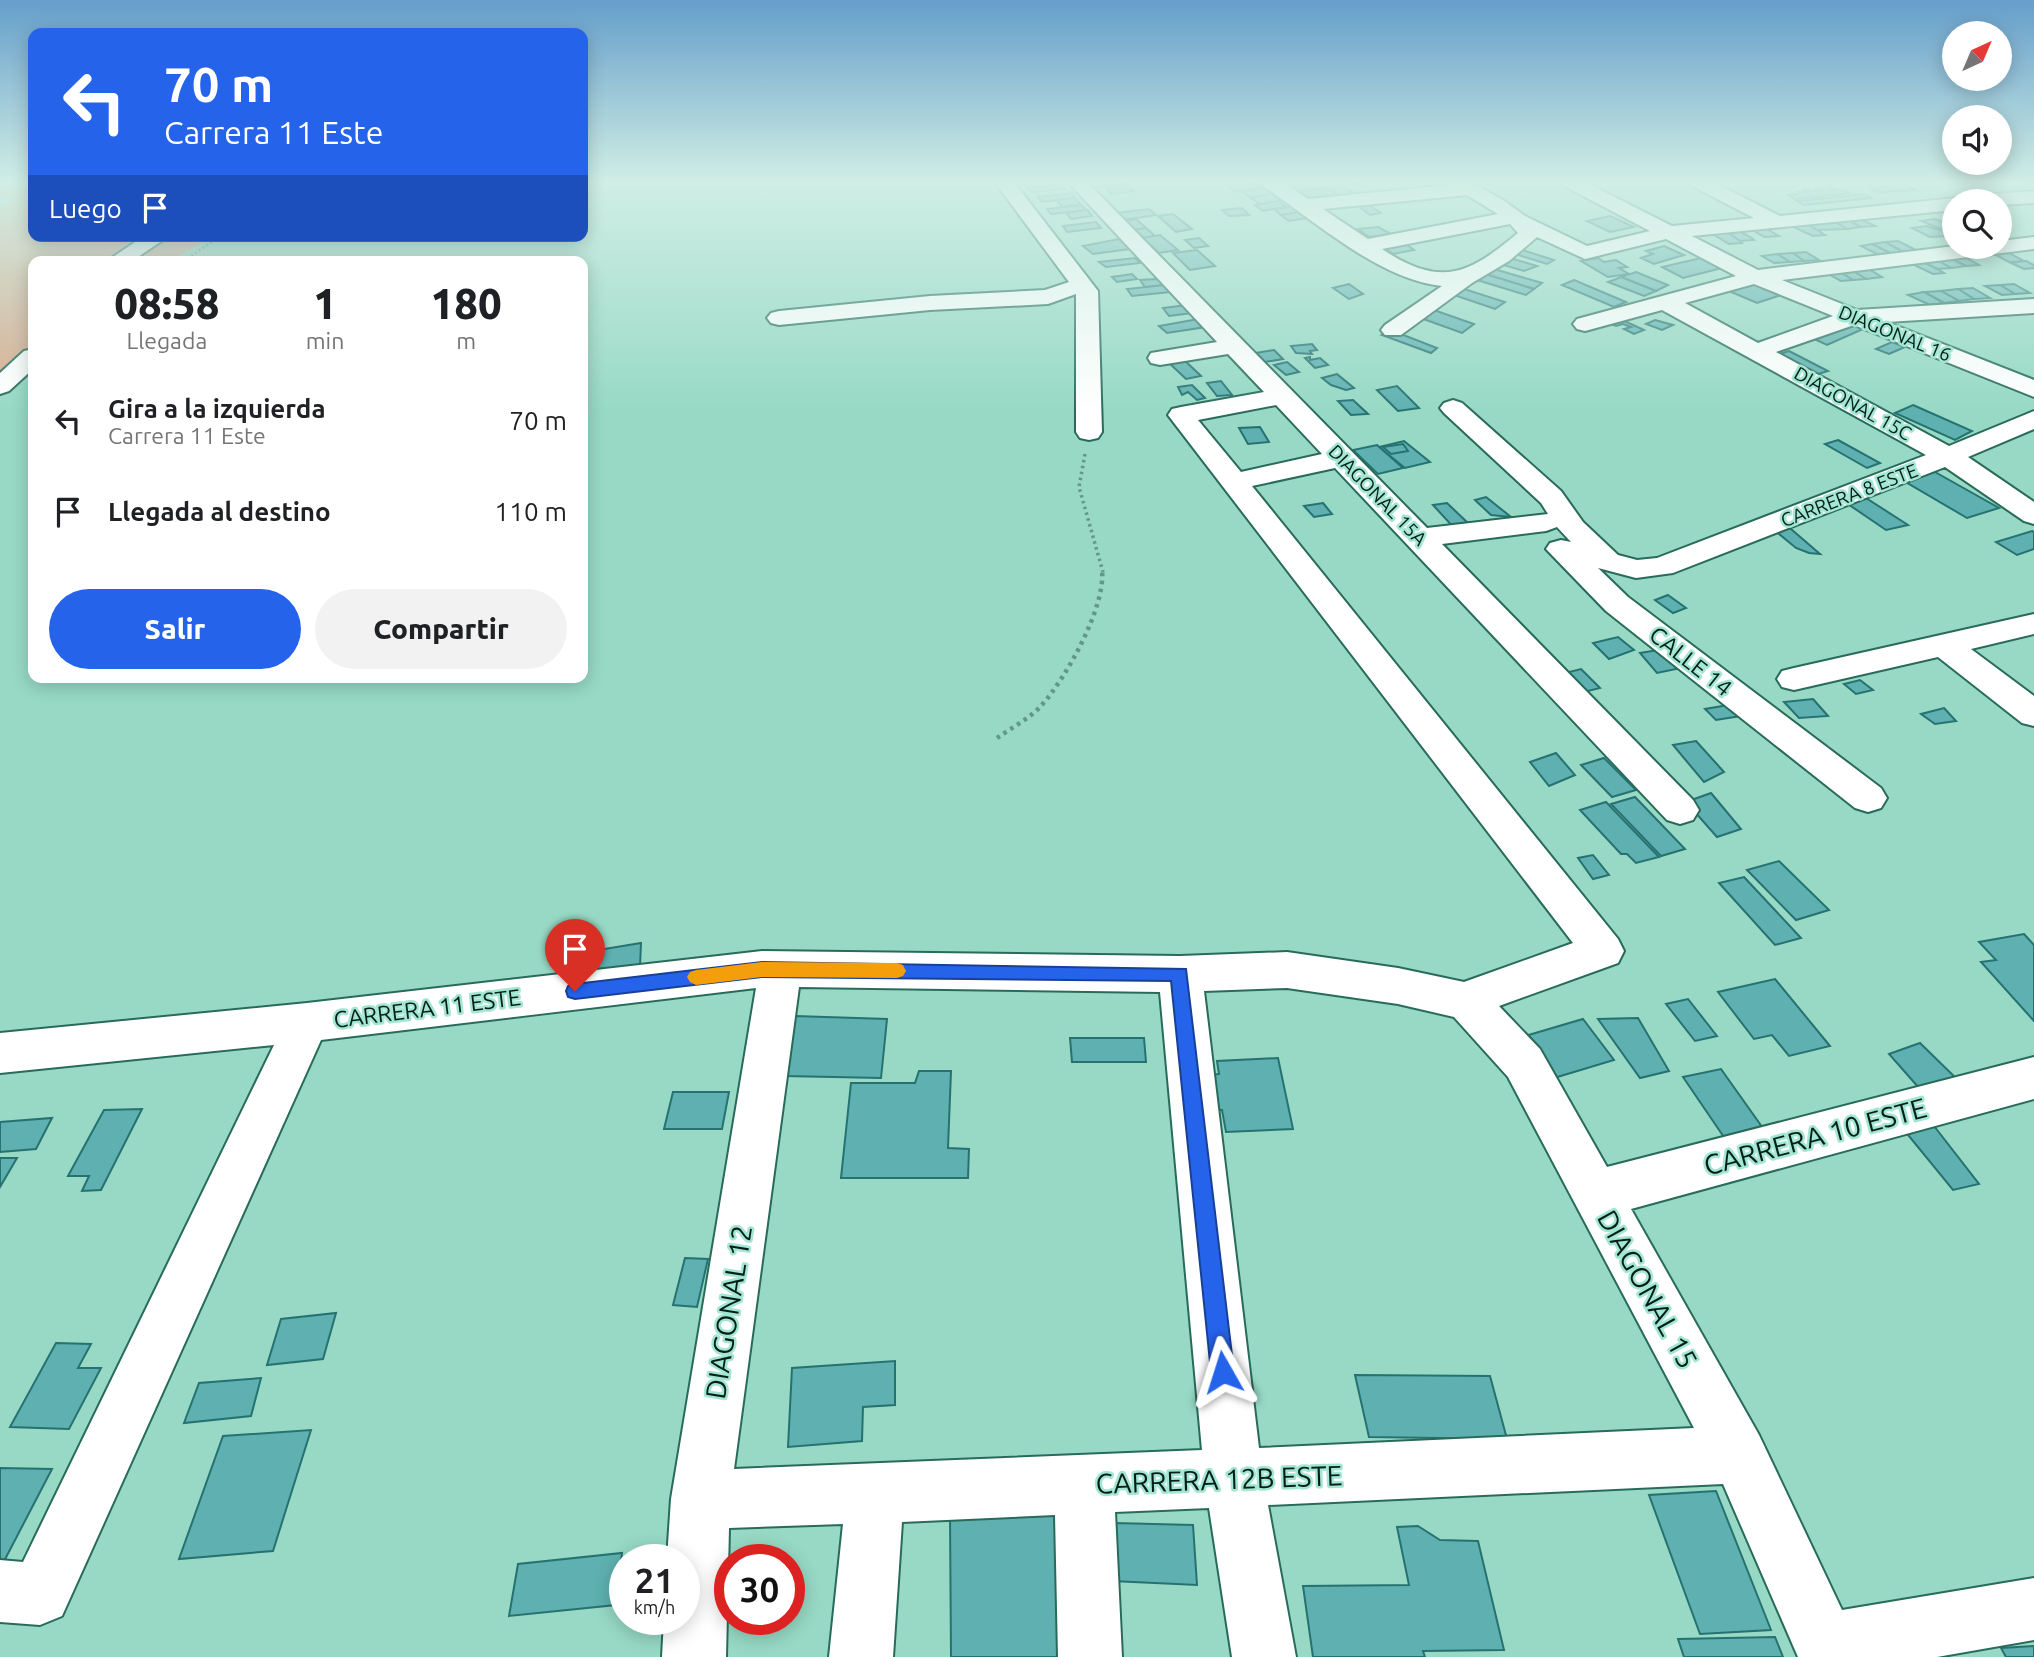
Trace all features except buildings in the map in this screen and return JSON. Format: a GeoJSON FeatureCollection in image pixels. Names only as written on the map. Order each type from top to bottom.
{"type":"FeatureCollection","features":[{"type":"Feature","properties":{"kind":"street"},"geometry":{"type":"LineString","coordinates":[[1060,258],[1087,291],[1089,432]]}},
{"type":"Feature","properties":{"kind":"street","name":"DIAGONAL 15A"},"geometry":{"type":"LineString","coordinates":[[1151,258],[1680,810]]}},
{"type":"Feature","properties":{"kind":"street"},"geometry":{"type":"LineString","coordinates":[[1382,258],[1411,272],[1457,279],[1499,258]]}},
{"type":"Feature","properties":{"kind":"street","name":"DIAGONAL 16"},"geometry":{"type":"LineString","coordinates":[[1717,258],[1755,277],[2034,389]]}},
{"type":"Feature","properties":{"kind":"street"},"geometry":{"type":"LineString","coordinates":[[1585,324],[1755,277],[1893,258]]}},
{"type":"Feature","properties":{"kind":"street"},"geometry":{"type":"LineString","coordinates":[[1393,330],[1451,290],[1457,279]]}},
{"type":"Feature","properties":{"kind":"street"},"geometry":{"type":"LineString","coordinates":[[779,318],[930,303],[1048,298],[1080,285]]}},
{"type":"Feature","properties":{"kind":"street","name":"DIAGONAL 15C"},"geometry":{"type":"LineString","coordinates":[[1665,302],[1948,456],[2034,515]]}},
{"type":"Feature","properties":{"kind":"street"},"geometry":{"type":"LineString","coordinates":[[1757,351],[1854,317],[2033,308]]}},
{"type":"Feature","properties":{"kind":"street"},"geometry":{"type":"LineString","coordinates":[[1160,358],[1235,346]]}},
{"type":"Feature","properties":{"kind":"street"},"geometry":{"type":"LineString","coordinates":[[0,386],[28,361]]}},
{"type":"Feature","properties":{"kind":"street"},"geometry":{"type":"LineString","coordinates":[[1283,396],[1181,415],[1603,951],[1493,988],[1467,1001]]}},
{"type":"Feature","properties":{"kind":"street"},"geometry":{"type":"LineString","coordinates":[[1418,538],[1552,514],[1551,497],[1453,408]]}},
{"type":"Feature","properties":{"kind":"street","name":"CARRERA 8 ESTE"},"geometry":{"type":"LineString","coordinates":[[1552,514],[1573,528],[1608,561],[1636,569],[1662,567],[1948,456],[2034,419]]}},
{"type":"Feature","properties":{"kind":"street"},"geometry":{"type":"LineString","coordinates":[[1234,482],[1342,458]]}},
{"type":"Feature","properties":{"kind":"street","name":"CALLE 14"},"geometry":{"type":"LineString","coordinates":[[1552,514],[1557,545],[1617,604],[1868,798]]}},
{"type":"Feature","properties":{"kind":"street"},"geometry":{"type":"LineString","coordinates":[[1794,679],[2034,624]]}},
{"type":"Feature","properties":{"kind":"street"},"geometry":{"type":"LineString","coordinates":[[1942,643],[2034,715]]}},
{"type":"Feature","properties":{"kind":"street","name":"CARRERA 11 ESTE"},"geometry":{"type":"LineString","coordinates":[[0,1054],[780,969],[1180,974],[1287,970],[1398,986],[1467,1001]]}},
{"type":"Feature","properties":{"kind":"street","name":"DIAGONAL 12"},"geometry":{"type":"LineString","coordinates":[[694,1657],[700,1499],[780,969]]}},
{"type":"Feature","properties":{"kind":"street"},"geometry":{"type":"LineString","coordinates":[[1180,974],[1234,1479],[1264,1657]]}},
{"type":"Feature","properties":{"kind":"street","name":"DIAGONAL 15"},"geometry":{"type":"LineString","coordinates":[[1467,1001],[1524,1063],[1739,1455],[1828,1651]]}},
{"type":"Feature","properties":{"kind":"street"},"geometry":{"type":"LineString","coordinates":[[0,1591],[40,1594],[307,1022]]}},
{"type":"Feature","properties":{"kind":"street","name":"CARRERA 10 ESTE"},"geometry":{"type":"LineString","coordinates":[[1596,1194],[2034,1078]]}},
{"type":"Feature","properties":{"kind":"street","name":"CARRERA 12B ESTE"},"geometry":{"type":"LineString","coordinates":[[700,1499],[1234,1479],[1739,1455]]}},
{"type":"Feature","properties":{"kind":"street"},"geometry":{"type":"LineString","coordinates":[[1084,1485],[1090,1657]]}},
{"type":"Feature","properties":{"kind":"street"},"geometry":{"type":"LineString","coordinates":[[861,1657],[875,1494]]}},
{"type":"Feature","properties":{"kind":"street"},"geometry":{"type":"LineString","coordinates":[[1828,1651],[2034,1609]]}},
{"type":"Feature","properties":{"kind":"path"},"geometry":{"type":"LineString","coordinates":[[997,738],[1040,707],[1069,664],[1097,607],[1102,573],[1079,487],[1089,432]]}},
{"type":"Feature","properties":{"kind":"shaded area"},"geometry":{"type":"Polygon","coordinates":[[[0,258],[28,258],[28,353],[0,380],[0,258]]]}},
{"type":"Feature","properties":{"kind":"slow traffic"},"geometry":{"type":"LineString","coordinates":[[696,977],[762,970],[897,971]]}},
{"type":"Feature","properties":{"kind":"route"},"geometry":{"type":"LineString","coordinates":[[575,991],[762,970],[1180,974],[1223,1372]]}}]}
